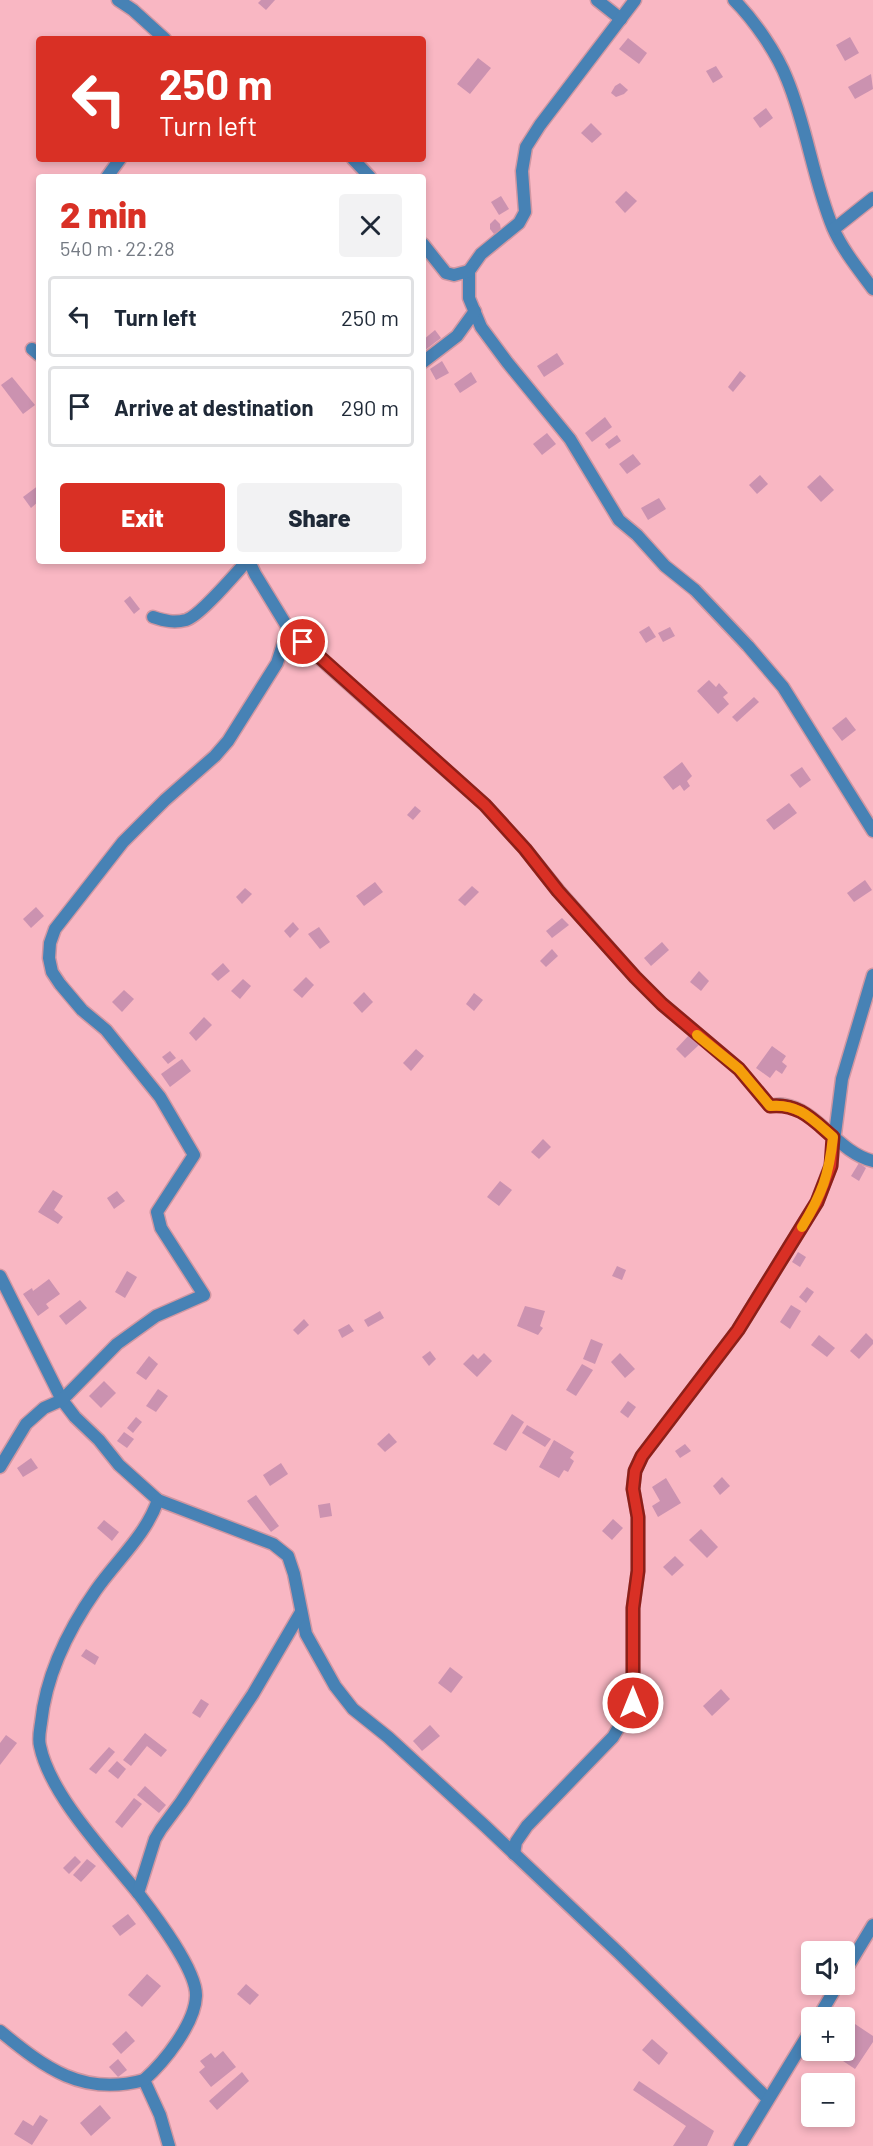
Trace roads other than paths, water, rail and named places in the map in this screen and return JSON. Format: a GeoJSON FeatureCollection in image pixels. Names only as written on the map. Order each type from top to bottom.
{"type":"FeatureCollection","features":[{"type":"Feature","properties":{"kind":"street"},"geometry":{"type":"LineString","coordinates":[[118,0],[133,10],[162,36]]}},
{"type":"Feature","properties":{"kind":"street"},"geometry":{"type":"LineString","coordinates":[[597,0],[621,19]]}},
{"type":"Feature","properties":{"kind":"street"},"geometry":{"type":"LineString","coordinates":[[636,0],[540,125],[526,147],[522,171],[525,212],[519,223],[482,254],[469,271],[469,298],[482,327],[570,439],[620,520],[665,566],[694,590],[748,646],[783,687],[873,831]]}},
{"type":"Feature","properties":{"kind":"street"},"geometry":{"type":"LineString","coordinates":[[734,0],[774,52],[787,79],[834,229],[873,289]]}},
{"type":"Feature","properties":{"kind":"street"},"geometry":{"type":"LineString","coordinates":[[356,162],[367,174]]}},
{"type":"Feature","properties":{"kind":"street"},"geometry":{"type":"LineString","coordinates":[[834,229],[873,198]]}},
{"type":"Feature","properties":{"kind":"street"},"geometry":{"type":"LineString","coordinates":[[426,248],[446,273],[454,275],[469,271]]}},
{"type":"Feature","properties":{"kind":"street"},"geometry":{"type":"LineString","coordinates":[[426,360],[457,336],[475,311]]}},
{"type":"Feature","properties":{"kind":"street"},"geometry":{"type":"LineString","coordinates":[[153,618],[168,623],[188,620],[221,591],[245,564]]}},
{"type":"Feature","properties":{"kind":"street"},"geometry":{"type":"LineString","coordinates":[[250,564],[288,628],[333,671],[485,805],[525,849],[558,891],[662,1004],[739,1069],[770,1106],[784,1104],[802,1112],[847,1150],[863,1159],[873,1161]]}},
{"type":"Feature","properties":{"kind":"street"},"geometry":{"type":"LineString","coordinates":[[1,1464],[26,1424],[45,1408],[62,1400],[117,1344],[156,1316],[204,1295],[161,1228],[157,1212],[194,1155],[160,1097],[106,1030],[82,1010],[60,984],[52,972],[49,958],[55,929],[123,842],[228,741],[277,663],[288,628]]}},
{"type":"Feature","properties":{"kind":"street"},"geometry":{"type":"LineString","coordinates":[[514,1854],[516,1842],[526,1826],[613,1737],[633,1703],[633,1608],[638,1571],[638,1517],[633,1489],[635,1471],[642,1456],[738,1330],[817,1202],[831,1166],[842,1079],[873,975]]}},
{"type":"Feature","properties":{"kind":"street"},"geometry":{"type":"LineString","coordinates":[[0,1276],[62,1400],[75,1417],[120,1465],[158,1500],[273,1544],[288,1556],[306,1634],[335,1686],[353,1709],[388,1737],[514,1854],[768,2099]]}},
{"type":"Feature","properties":{"kind":"street"},"geometry":{"type":"LineString","coordinates":[[0,2031],[27,2053],[75,2080],[93,2085],[118,2086],[144,2080],[165,2059],[192,2016],[196,1994],[191,1977],[176,1946],[138,1893],[61,1796],[45,1763],[39,1743],[45,1695],[54,1663],[79,1614],[104,1578],[131,1547],[153,1514],[158,1500]]}},
{"type":"Feature","properties":{"kind":"street"},"geometry":{"type":"LineString","coordinates":[[138,1893],[160,1829],[181,1802],[253,1694],[301,1612]]}},
{"type":"Feature","properties":{"kind":"street"},"geometry":{"type":"LineString","coordinates":[[855,1955],[873,1925]]}},
{"type":"Feature","properties":{"kind":"street"},"geometry":{"type":"LineString","coordinates":[[740,2146],[801,2046]]}},
{"type":"Feature","properties":{"kind":"street"},"geometry":{"type":"LineString","coordinates":[[144,2080],[160,2115],[169,2146]]}}]}
